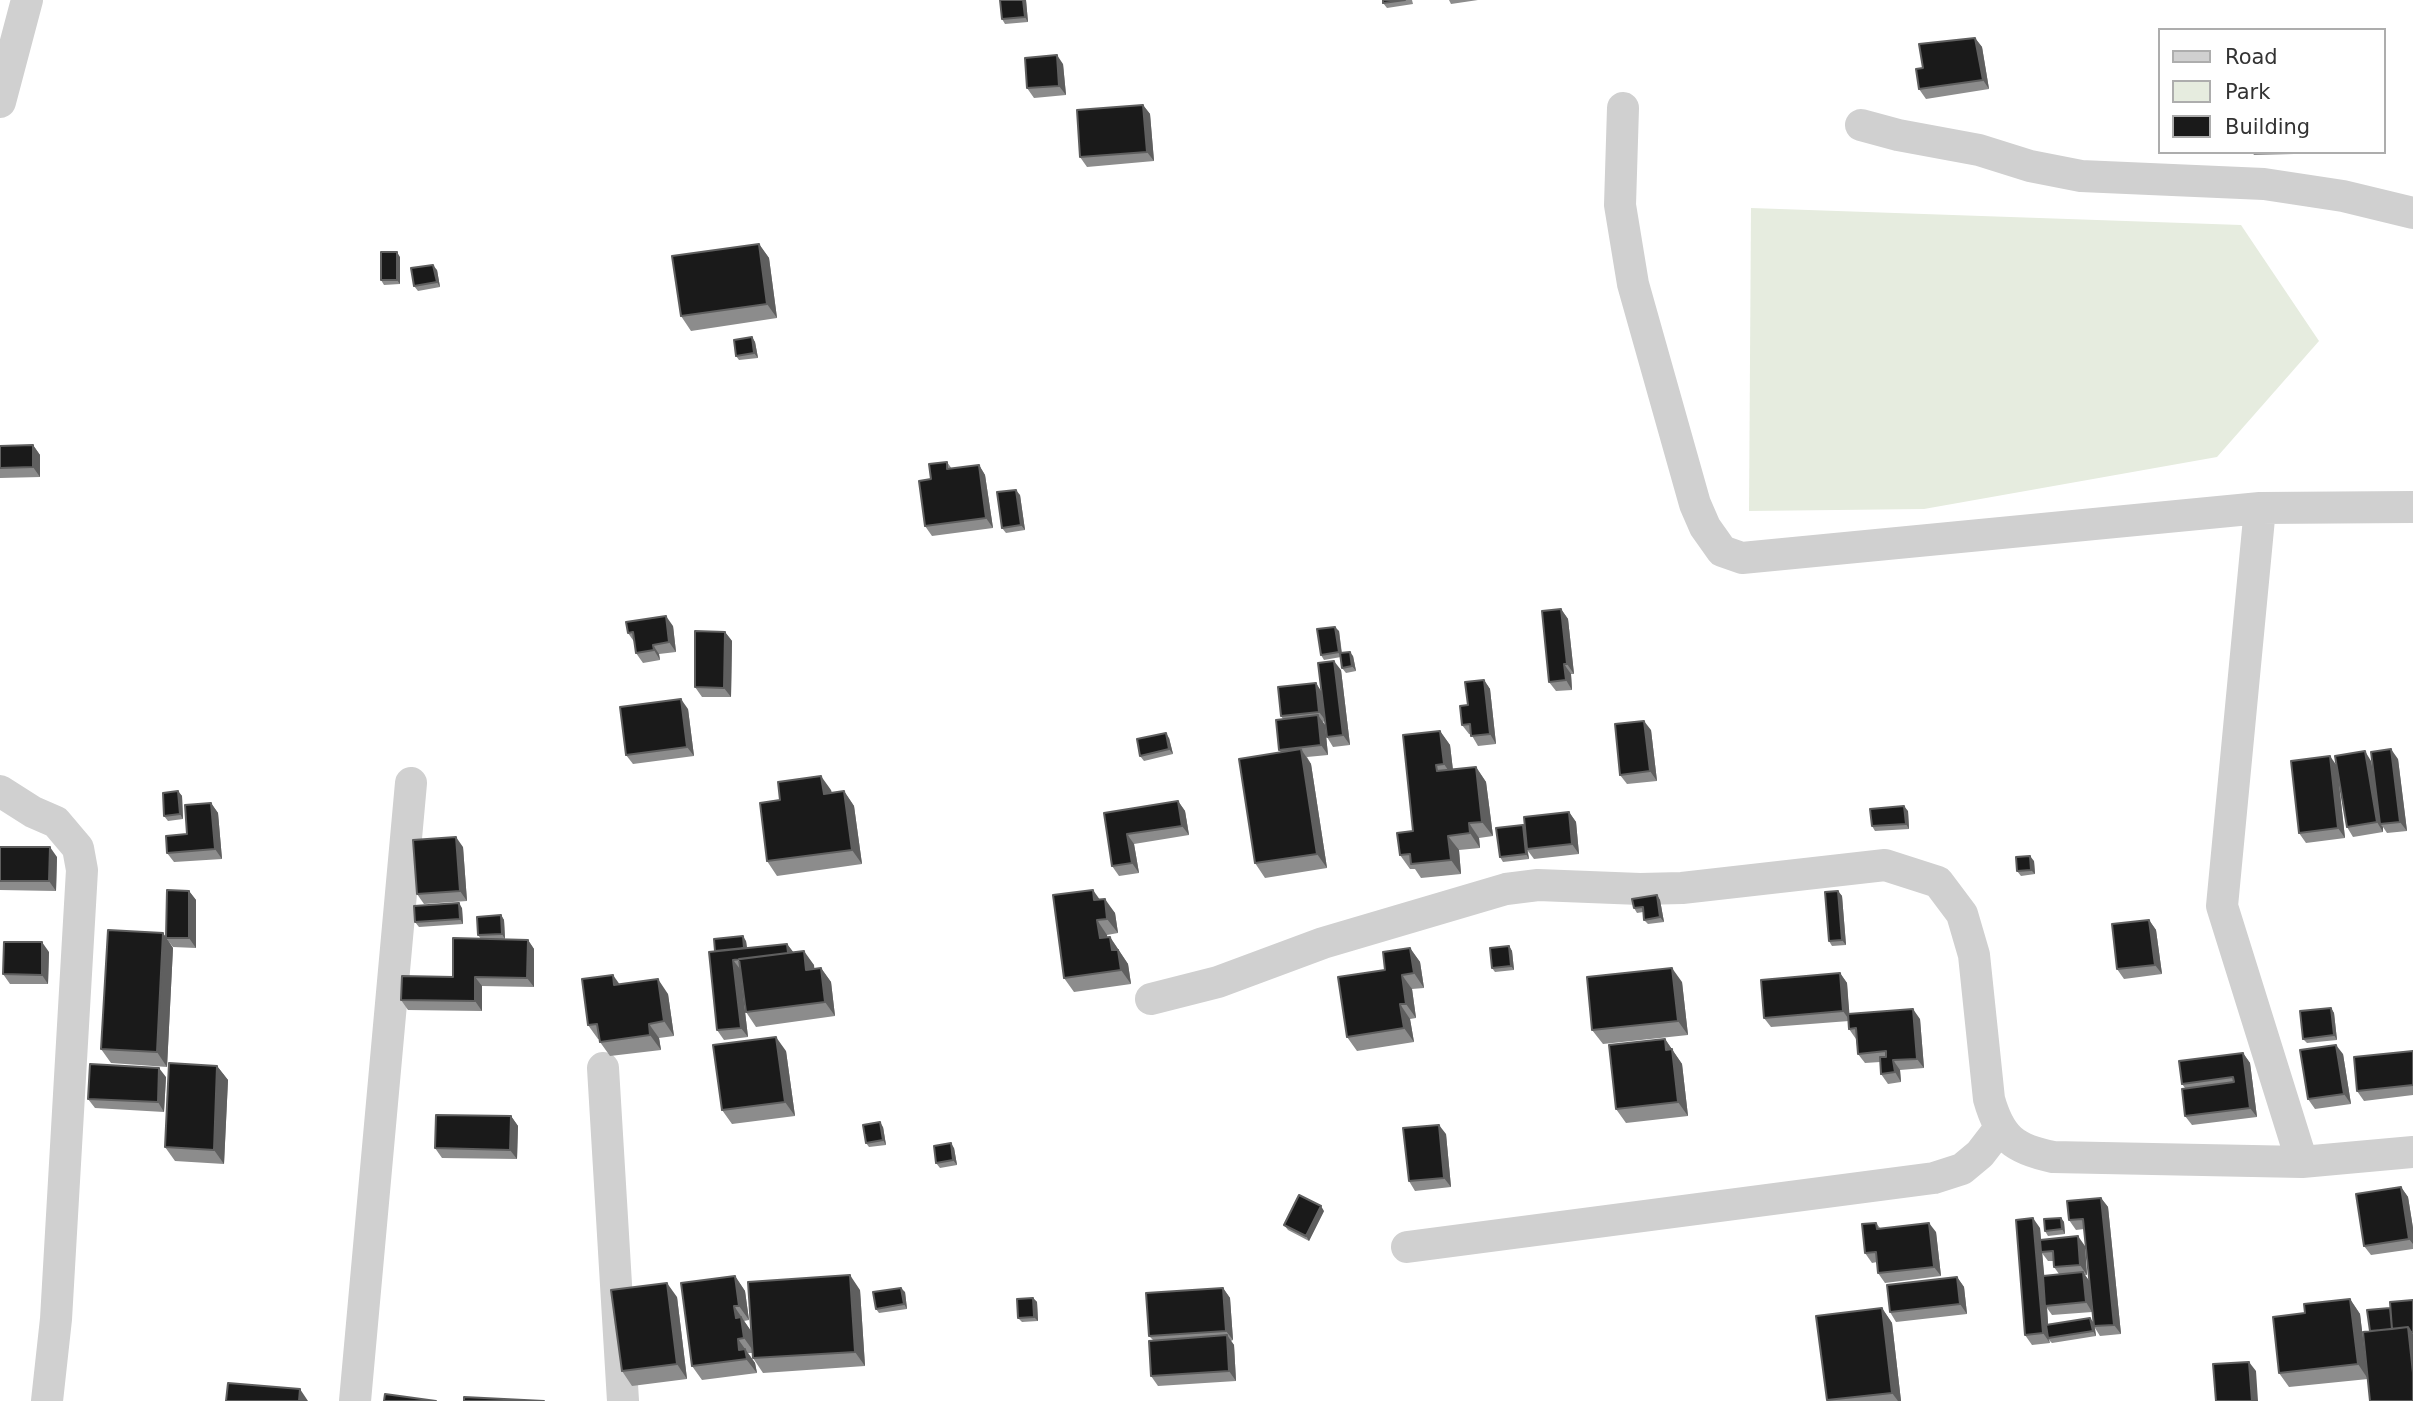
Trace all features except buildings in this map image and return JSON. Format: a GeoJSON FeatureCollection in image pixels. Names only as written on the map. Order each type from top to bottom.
{"type":"FeatureCollection","features":[{"type":"Feature","properties":{"kind":"street"},"geometry":{"type":"LineString","coordinates":[[0,102],[27,0]]}},
{"type":"Feature","properties":{"kind":"street"},"geometry":{"type":"LineString","coordinates":[[1623,108],[1620,205],[1633,285],[1695,503],[1705,527],[1722,551],[1742,558],[2260,508],[2413,507]]}},
{"type":"Feature","properties":{"kind":"street"},"geometry":{"type":"LineString","coordinates":[[1861,125],[1898,135],[1979,150],[2030,166],[2081,176],[2264,184],[2343,196],[2413,213]]}},
{"type":"Feature","properties":{"kind":"street"},"geometry":{"type":"LineString","coordinates":[[2260,508],[2222,906],[2302,1162]]}},
{"type":"Feature","properties":{"kind":"street"},"geometry":{"type":"LineString","coordinates":[[355,1401],[411,783]]}},
{"type":"Feature","properties":{"kind":"street"},"geometry":{"type":"LineString","coordinates":[[0,791],[33,812],[56,822],[78,848],[82,870],[56,1319],[47,1401]]}},
{"type":"Feature","properties":{"kind":"street"},"geometry":{"type":"LineString","coordinates":[[1151,999],[1218,982],[1323,943],[1506,889],[1538,885],[1682,888],[1885,865],[1938,882],[1962,915],[1974,955],[1989,1099],[2000,1128],[2021,1148],[2053,1157],[2302,1162],[2413,1152]]}},
{"type":"Feature","properties":{"kind":"street"},"geometry":{"type":"LineString","coordinates":[[603,1069],[623,1401]]}},
{"type":"Feature","properties":{"kind":"street"},"geometry":{"type":"LineString","coordinates":[[1406,1247],[1934,1178],[1962,1169],[1980,1154],[2000,1128]]}},
{"type":"Feature","properties":{"kind":"green space"},"geometry":{"type":"Polygon","coordinates":[[[1751,208],[2241,225],[2319,341],[2217,457],[1924,509],[1749,511],[1751,208]]]}}]}
